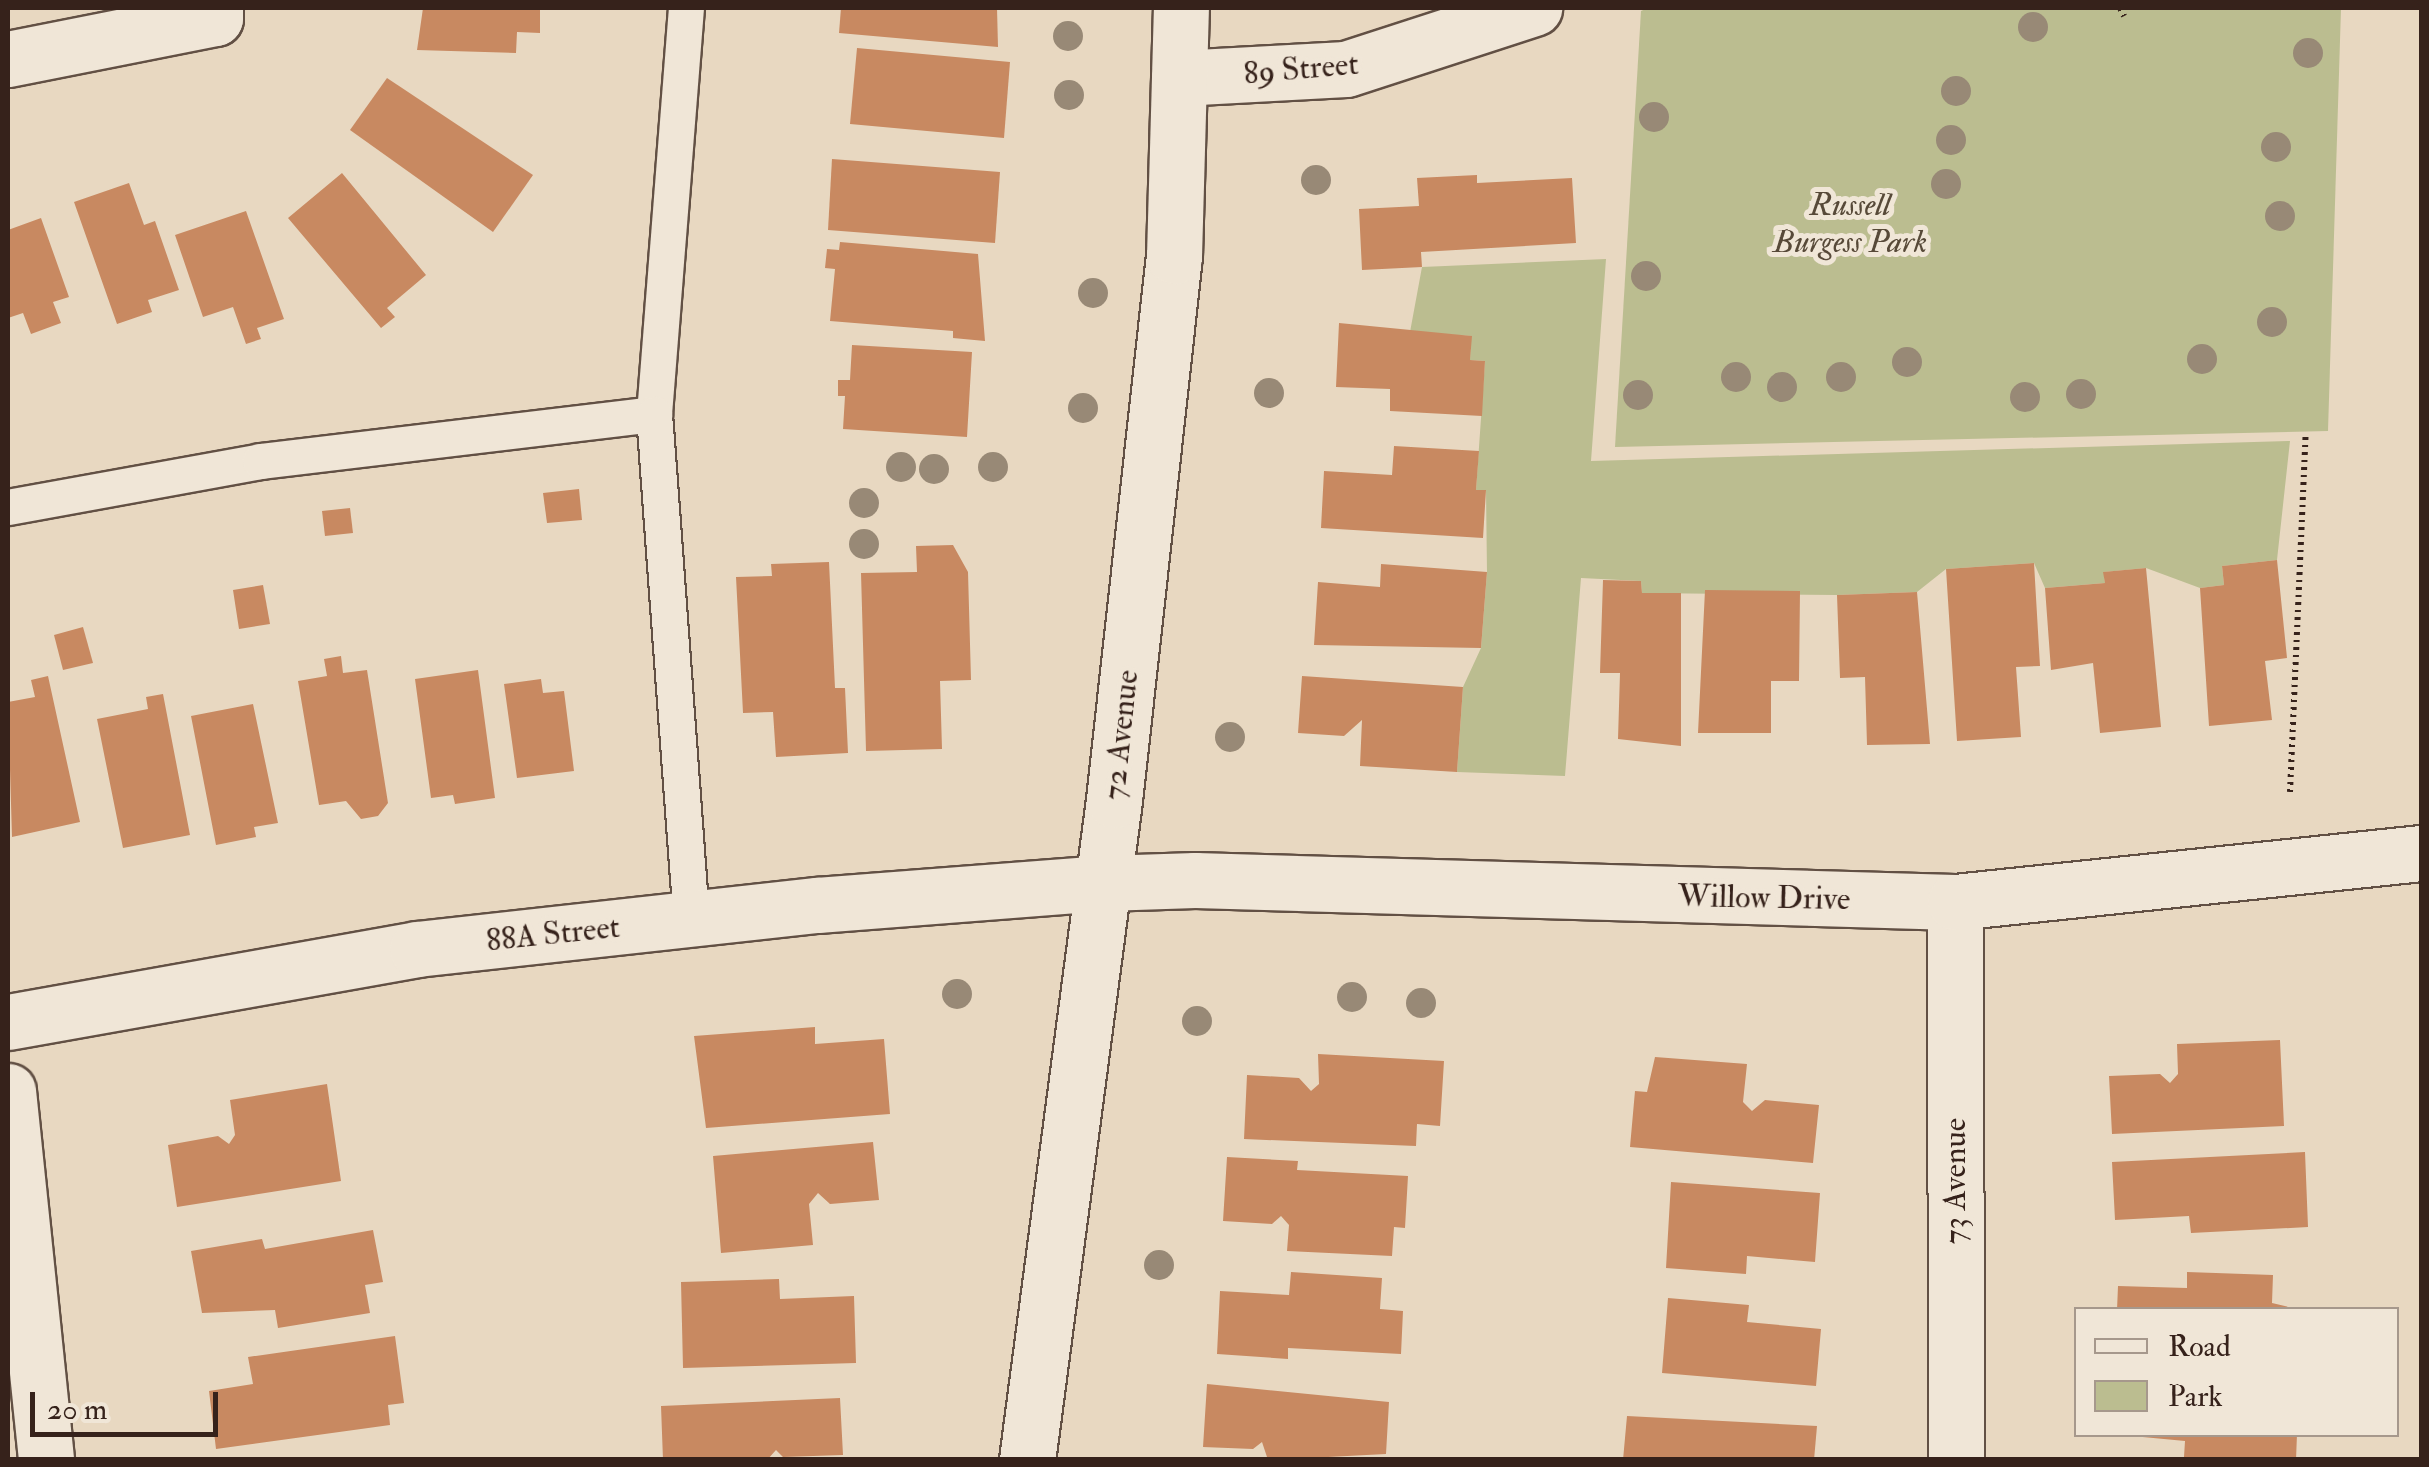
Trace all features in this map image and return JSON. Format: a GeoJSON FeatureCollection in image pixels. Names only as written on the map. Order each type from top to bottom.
{"type":"FeatureCollection","features":[{"type":"Feature","properties":{"kind":"street","name":"72 Avenue"},"geometry":{"type":"LineString","coordinates":[[1026,1460],[1104,883],[1178,225],[1180,8]]}},
{"type":"Feature","properties":{"kind":"street","name":"89 Street"},"geometry":{"type":"LineString","coordinates":[[1180,78],[1346,69],[1534,8]]}},
{"type":"Feature","properties":{"kind":"street"},"geometry":{"type":"LineString","coordinates":[[8,59],[215,13]]}},
{"type":"Feature","properties":{"kind":"street","name":"Willow Drive"},"geometry":{"type":"LineString","coordinates":[[1104,883],[1196,880],[1956,902],[2422,854]]}},
{"type":"Feature","properties":{"kind":"street","name":"88A Street"},"geometry":{"type":"LineString","coordinates":[[8,1022],[416,949],[691,918],[1104,883]]}},
{"type":"Feature","properties":{"kind":"street","name":"73 Avenue"},"geometry":{"type":"LineString","coordinates":[[1956,902],[1956,1460]]}},
{"type":"Feature","properties":{"kind":"street"},"geometry":{"type":"LineString","coordinates":[[8,1091],[46,1460]]}},
{"type":"Feature","properties":{"kind":"lane"},"geometry":{"type":"LineString","coordinates":[[686,8],[654,414],[691,918]]}},
{"type":"Feature","properties":{"kind":"lane"},"geometry":{"type":"LineString","coordinates":[[8,507],[260,460],[654,414]]}},
{"type":"Feature","properties":{"kind":"path"},"geometry":{"type":"LineString","coordinates":[[2290,792],[2306,432]]}},
{"type":"Feature","properties":{"kind":"green space","name":"Russell Burgess Park"},"geometry":{"type":"Polygon","coordinates":[[[2341,8],[2328,431],[1615,447],[1641,11],[2341,8]]]}},
{"type":"Feature","properties":{"kind":"green space"},"geometry":{"type":"Polygon","coordinates":[[[1606,259],[1591,461],[2290,441],[2277,560],[2222,566],[2224,585],[2200,588],[2146,568],[2104,572],[2105,583],[2045,588],[2034,563],[1946,569],[1917,592],[1837,595],[1642,593],[1641,581],[1581,578],[1565,776],[1457,772],[1463,687],[1481,648],[1487,572],[1486,491],[1476,490],[1485,361],[1470,360],[1471,336],[1410,332],[1422,267],[1606,259]]]}},
{"type":"Feature","properties":{"kind":"building"},"geometry":{"type":"Polygon","coordinates":[[[423,8],[540,8],[540,33],[517,32],[516,53],[417,50],[423,8]]]}},
{"type":"Feature","properties":{"kind":"building"},"geometry":{"type":"Polygon","coordinates":[[[841,8],[997,8],[998,47],[839,33],[841,8]]]}},
{"type":"Feature","properties":{"kind":"building"},"geometry":{"type":"Polygon","coordinates":[[[857,48],[1010,62],[1004,138],[850,124],[857,48]]]}},
{"type":"Feature","properties":{"kind":"building"},"geometry":{"type":"Polygon","coordinates":[[[387,78],[533,175],[493,232],[350,130],[387,78]]]}},
{"type":"Feature","properties":{"kind":"building"},"geometry":{"type":"Polygon","coordinates":[[[832,159],[1000,172],[995,243],[828,230],[832,159]]]}},
{"type":"Feature","properties":{"kind":"building"},"geometry":{"type":"Polygon","coordinates":[[[342,173],[426,275],[387,308],[395,317],[381,328],[288,218],[342,173]]]}},
{"type":"Feature","properties":{"kind":"building"},"geometry":{"type":"Polygon","coordinates":[[[1477,175],[1477,183],[1572,178],[1576,243],[1421,252],[1422,267],[1362,270],[1359,209],[1419,206],[1417,178],[1477,175]]]}},
{"type":"Feature","properties":{"kind":"building"},"geometry":{"type":"Polygon","coordinates":[[[129,183],[144,225],[155,221],[179,290],[148,300],[152,312],[117,324],[74,202],[129,183]]]}},
{"type":"Feature","properties":{"kind":"building"},"geometry":{"type":"Polygon","coordinates":[[[246,211],[284,319],[257,328],[261,339],[246,344],[233,307],[203,317],[175,235],[246,211]]]}},
{"type":"Feature","properties":{"kind":"building"},"geometry":{"type":"Polygon","coordinates":[[[41,218],[69,297],[53,302],[61,323],[31,334],[23,313],[8,318],[8,230],[41,218]]]}},
{"type":"Feature","properties":{"kind":"building"},"geometry":{"type":"Polygon","coordinates":[[[840,242],[978,254],[985,341],[953,338],[953,331],[830,321],[835,269],[825,268],[827,249],[839,250],[840,242]]]}},
{"type":"Feature","properties":{"kind":"building"},"geometry":{"type":"Polygon","coordinates":[[[1339,323],[1472,336],[1470,360],[1485,361],[1482,416],[1390,411],[1390,389],[1336,387],[1339,323]]]}},
{"type":"Feature","properties":{"kind":"building"},"geometry":{"type":"Polygon","coordinates":[[[852,345],[972,352],[967,437],[843,429],[845,396],[838,396],[838,380],[850,380],[852,345]]]}},
{"type":"Feature","properties":{"kind":"building"},"geometry":{"type":"Polygon","coordinates":[[[1394,446],[1479,451],[1476,490],[1486,490],[1483,538],[1321,528],[1324,471],[1392,475],[1394,446]]]}},
{"type":"Feature","properties":{"kind":"building"},"geometry":{"type":"Polygon","coordinates":[[[579,489],[582,520],[547,523],[543,493],[579,489]]]}},
{"type":"Feature","properties":{"kind":"building"},"geometry":{"type":"Polygon","coordinates":[[[350,508],[353,533],[325,536],[322,511],[350,508]]]}},
{"type":"Feature","properties":{"kind":"building"},"geometry":{"type":"Polygon","coordinates":[[[953,545],[968,572],[971,680],[940,681],[942,749],[866,751],[861,573],[917,572],[916,546],[953,545]]]}},
{"type":"Feature","properties":{"kind":"building"},"geometry":{"type":"Polygon","coordinates":[[[2277,560],[2287,658],[2265,661],[2272,720],[2209,726],[2200,588],[2224,585],[2222,566],[2277,560]]]}},
{"type":"Feature","properties":{"kind":"building"},"geometry":{"type":"Polygon","coordinates":[[[829,562],[835,688],[845,688],[848,753],[776,757],[773,712],[743,713],[736,577],[772,576],[771,564],[829,562]]]}},
{"type":"Feature","properties":{"kind":"building"},"geometry":{"type":"Polygon","coordinates":[[[2034,563],[2040,666],[2016,667],[2021,737],[1957,741],[1946,569],[2034,563]]]}},
{"type":"Feature","properties":{"kind":"building"},"geometry":{"type":"Polygon","coordinates":[[[1381,564],[1487,572],[1481,648],[1314,645],[1318,582],[1380,587],[1381,564]]]}},
{"type":"Feature","properties":{"kind":"building"},"geometry":{"type":"Polygon","coordinates":[[[2146,568],[2161,727],[2100,733],[2093,663],[2051,670],[2045,588],[2105,583],[2103,572],[2146,568]]]}},
{"type":"Feature","properties":{"kind":"building"},"geometry":{"type":"Polygon","coordinates":[[[1603,580],[1641,581],[1642,593],[1681,593],[1681,746],[1618,739],[1620,673],[1600,673],[1603,580]]]}},
{"type":"Feature","properties":{"kind":"building"},"geometry":{"type":"Polygon","coordinates":[[[263,585],[270,624],[239,629],[233,590],[263,585]]]}},
{"type":"Feature","properties":{"kind":"building"},"geometry":{"type":"Polygon","coordinates":[[[1705,590],[1800,591],[1799,681],[1771,681],[1771,733],[1698,733],[1705,590]]]}},
{"type":"Feature","properties":{"kind":"building"},"geometry":{"type":"Polygon","coordinates":[[[1917,592],[1930,744],[1867,745],[1865,677],[1840,678],[1837,595],[1917,592]]]}},
{"type":"Feature","properties":{"kind":"building"},"geometry":{"type":"Polygon","coordinates":[[[83,627],[93,663],[63,670],[54,635],[83,627]]]}},
{"type":"Feature","properties":{"kind":"building"},"geometry":{"type":"Polygon","coordinates":[[[341,656],[343,673],[367,670],[388,803],[378,816],[361,819],[346,801],[319,805],[298,681],[327,676],[324,659],[341,656]]]}},
{"type":"Feature","properties":{"kind":"building"},"geometry":{"type":"Polygon","coordinates":[[[478,670],[495,798],[455,804],[453,795],[431,798],[415,679],[478,670]]]}},
{"type":"Feature","properties":{"kind":"building"},"geometry":{"type":"Polygon","coordinates":[[[48,676],[80,822],[12,837],[8,702],[35,697],[31,680],[48,676]]]}},
{"type":"Feature","properties":{"kind":"building"},"geometry":{"type":"Polygon","coordinates":[[[1302,676],[1463,687],[1457,772],[1360,766],[1362,720],[1344,736],[1298,733],[1302,676]]]}},
{"type":"Feature","properties":{"kind":"building"},"geometry":{"type":"Polygon","coordinates":[[[541,679],[543,693],[564,691],[574,771],[517,778],[504,684],[541,679]]]}},
{"type":"Feature","properties":{"kind":"building"},"geometry":{"type":"Polygon","coordinates":[[[163,694],[190,835],[123,848],[97,719],[148,709],[146,697],[163,694]]]}},
{"type":"Feature","properties":{"kind":"building"},"geometry":{"type":"Polygon","coordinates":[[[253,704],[278,823],[254,827],[256,837],[216,845],[191,716],[253,704]]]}},
{"type":"Feature","properties":{"kind":"building"},"geometry":{"type":"Polygon","coordinates":[[[815,1027],[815,1044],[884,1039],[890,1114],[706,1128],[694,1036],[815,1027]]]}},
{"type":"Feature","properties":{"kind":"building"},"geometry":{"type":"Polygon","coordinates":[[[2280,1040],[2284,1126],[2112,1134],[2109,1076],[2160,1074],[2170,1083],[2178,1074],[2177,1044],[2280,1040]]]}},
{"type":"Feature","properties":{"kind":"building"},"geometry":{"type":"Polygon","coordinates":[[[1318,1054],[1444,1061],[1440,1126],[1417,1124],[1416,1146],[1244,1139],[1247,1075],[1299,1078],[1311,1091],[1319,1084],[1318,1054]]]}},
{"type":"Feature","properties":{"kind":"building"},"geometry":{"type":"Polygon","coordinates":[[[1655,1057],[1747,1064],[1743,1102],[1752,1111],[1765,1100],[1819,1105],[1813,1163],[1630,1147],[1635,1091],[1647,1092],[1655,1057]]]}},
{"type":"Feature","properties":{"kind":"building"},"geometry":{"type":"Polygon","coordinates":[[[327,1084],[341,1181],[177,1207],[168,1145],[218,1136],[229,1144],[235,1135],[230,1100],[327,1084]]]}},
{"type":"Feature","properties":{"kind":"building"},"geometry":{"type":"Polygon","coordinates":[[[873,1142],[879,1200],[830,1204],[818,1193],[809,1204],[813,1245],[721,1253],[713,1156],[873,1142]]]}},
{"type":"Feature","properties":{"kind":"building"},"geometry":{"type":"Polygon","coordinates":[[[2305,1152],[2308,1227],[2191,1233],[2189,1216],[2115,1220],[2112,1162],[2305,1152]]]}},
{"type":"Feature","properties":{"kind":"building"},"geometry":{"type":"Polygon","coordinates":[[[1227,1157],[1298,1161],[1297,1170],[1408,1176],[1405,1228],[1394,1227],[1392,1256],[1287,1251],[1289,1225],[1281,1216],[1272,1224],[1223,1221],[1227,1157]]]}},
{"type":"Feature","properties":{"kind":"building"},"geometry":{"type":"Polygon","coordinates":[[[1671,1182],[1820,1193],[1815,1262],[1747,1256],[1746,1274],[1666,1268],[1671,1182]]]}},
{"type":"Feature","properties":{"kind":"building"},"geometry":{"type":"Polygon","coordinates":[[[373,1230],[383,1282],[365,1285],[370,1313],[278,1328],[275,1310],[202,1313],[191,1251],[262,1239],[265,1249],[373,1230]]]}},
{"type":"Feature","properties":{"kind":"building"},"geometry":{"type":"Polygon","coordinates":[[[1291,1272],[1382,1278],[1380,1309],[1403,1311],[1401,1354],[1288,1348],[1288,1359],[1217,1354],[1220,1291],[1289,1295],[1291,1272]]]}},
{"type":"Feature","properties":{"kind":"building"},"geometry":{"type":"Polygon","coordinates":[[[2187,1272],[2273,1275],[2272,1303],[2289,1307],[2117,1307],[2118,1286],[2187,1288],[2187,1272]]]}},
{"type":"Feature","properties":{"kind":"building"},"geometry":{"type":"Polygon","coordinates":[[[779,1279],[780,1299],[854,1296],[856,1363],[683,1368],[681,1282],[779,1279]]]}},
{"type":"Feature","properties":{"kind":"building"},"geometry":{"type":"Polygon","coordinates":[[[1668,1298],[1749,1305],[1747,1322],[1821,1329],[1816,1386],[1662,1373],[1668,1298]]]}},
{"type":"Feature","properties":{"kind":"building"},"geometry":{"type":"Polygon","coordinates":[[[395,1336],[404,1403],[388,1405],[390,1425],[216,1449],[209,1391],[253,1384],[248,1357],[395,1336]]]}},
{"type":"Feature","properties":{"kind":"building"},"geometry":{"type":"Polygon","coordinates":[[[1207,1384],[1389,1402],[1386,1454],[1268,1460],[1262,1442],[1253,1449],[1203,1447],[1207,1384]]]}},
{"type":"Feature","properties":{"kind":"building"},"geometry":{"type":"Polygon","coordinates":[[[840,1398],[843,1455],[783,1457],[776,1450],[767,1460],[663,1460],[661,1406],[840,1398]]]}},
{"type":"Feature","properties":{"kind":"building"},"geometry":{"type":"Polygon","coordinates":[[[1627,1416],[1817,1426],[1814,1460],[1623,1460],[1627,1416]]]}},
{"type":"Feature","properties":{"kind":"building"},"geometry":{"type":"Polygon","coordinates":[[[2143,1437],[2297,1437],[2296,1460],[2184,1457],[2185,1441],[2143,1437]]]}}]}
